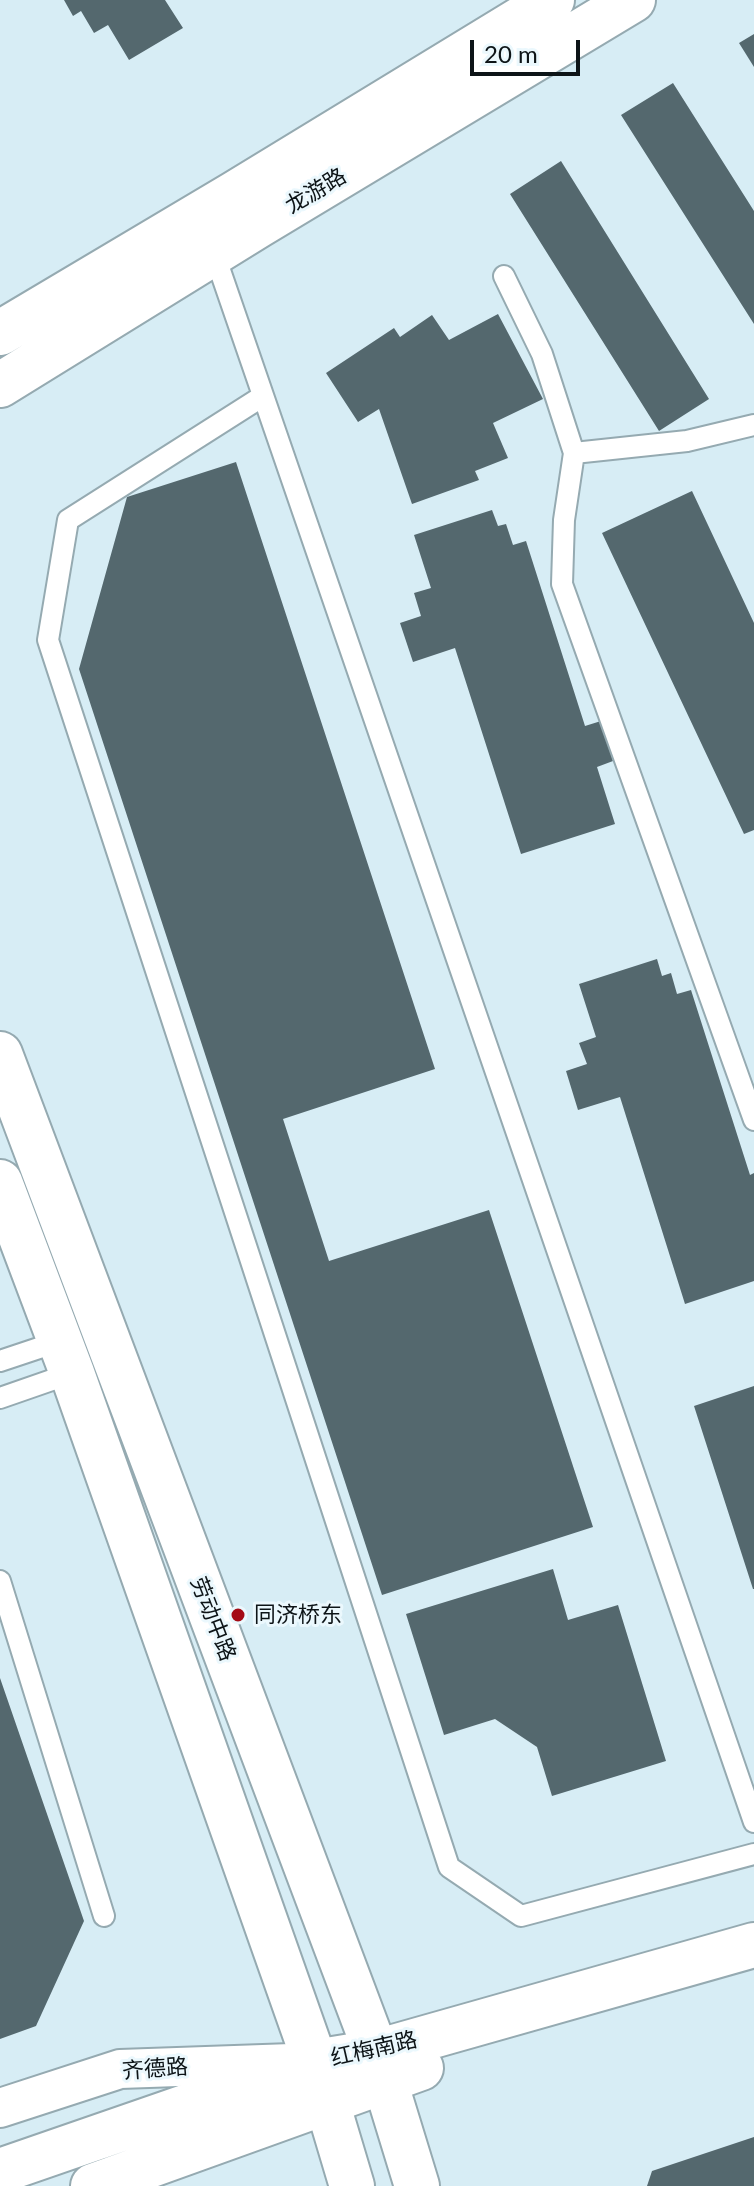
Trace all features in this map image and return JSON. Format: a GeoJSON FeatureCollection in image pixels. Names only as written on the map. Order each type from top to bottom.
{"type":"FeatureCollection","features":[{"type":"Feature","properties":{"kind":"main road","name":"龙游路"},"geometry":{"type":"LineString","coordinates":[[0,333],[552,0]]}},
{"type":"Feature","properties":{"kind":"main road","name":"龙游路"},"geometry":{"type":"LineString","coordinates":[[0,385],[633,0]]}},
{"type":"Feature","properties":{"kind":"main road","name":"劳动中路"},"geometry":{"type":"LineString","coordinates":[[0,1054],[381,2066],[417,2186]]}},
{"type":"Feature","properties":{"kind":"main road"},"geometry":{"type":"LineString","coordinates":[[0,1182],[66,1357],[321,2082],[352,2186]]}},
{"type":"Feature","properties":{"kind":"main road","name":"红梅南路"},"geometry":{"type":"LineString","coordinates":[[0,2171],[381,2066],[754,1945]]}},
{"type":"Feature","properties":{"kind":"main road","name":"红梅南路"},"geometry":{"type":"LineString","coordinates":[[381,2066],[415,2070],[754,1973]]}},
{"type":"Feature","properties":{"kind":"main road","name":"红梅南路"},"geometry":{"type":"LineString","coordinates":[[93,2186],[321,2082]]}},
{"type":"Feature","properties":{"kind":"street","name":"齐德路"},"geometry":{"type":"LineString","coordinates":[[0,2108],[120,2069],[321,2082]]}},
{"type":"Feature","properties":{"kind":"lane"},"geometry":{"type":"LineString","coordinates":[[214,253],[754,1822]]}},
{"type":"Feature","properties":{"kind":"lane"},"geometry":{"type":"LineString","coordinates":[[504,276],[542,354],[574,453],[564,520],[562,584],[754,1120]]}},
{"type":"Feature","properties":{"kind":"lane"},"geometry":{"type":"LineString","coordinates":[[263,396],[68,520],[48,640],[449,1867],[521,1916],[754,1854]]}},
{"type":"Feature","properties":{"kind":"lane"},"geometry":{"type":"LineString","coordinates":[[574,453],[687,441],[754,425]]}},
{"type":"Feature","properties":{"kind":"lane"},"geometry":{"type":"LineString","coordinates":[[0,1361],[66,1357]]}},
{"type":"Feature","properties":{"kind":"lane"},"geometry":{"type":"LineString","coordinates":[[0,1398],[66,1357]]}},
{"type":"Feature","properties":{"kind":"lane"},"geometry":{"type":"LineString","coordinates":[[0,1581],[104,1916]]}},
{"type":"Feature","properties":{"kind":"building"},"geometry":{"type":"Polygon","coordinates":[[[64,0],[165,0],[183,28],[129,60],[108,25],[94,33],[81,11],[73,16],[64,0]]]}},
{"type":"Feature","properties":{"kind":"building"},"geometry":{"type":"Polygon","coordinates":[[[754,34],[754,67],[739,43],[754,34]]]}},
{"type":"Feature","properties":{"kind":"building"},"geometry":{"type":"Polygon","coordinates":[[[673,83],[754,211],[754,324],[621,115],[673,83]]]}},
{"type":"Feature","properties":{"kind":"building"},"geometry":{"type":"Polygon","coordinates":[[[561,161],[709,399],[659,431],[510,194],[561,161]]]}},
{"type":"Feature","properties":{"kind":"building"},"geometry":{"type":"Polygon","coordinates":[[[498,314],[543,399],[493,423],[508,458],[475,471],[479,480],[412,504],[379,409],[358,422],[326,373],[394,328],[400,337],[432,315],[449,340],[498,314]]]}},
{"type":"Feature","properties":{"kind":"building"},"geometry":{"type":"Polygon","coordinates":[[[236,462],[435,1069],[283,1119],[329,1261],[489,1210],[593,1527],[382,1595],[79,669],[127,497],[236,462]]]}},
{"type":"Feature","properties":{"kind":"building"},"geometry":{"type":"Polygon","coordinates":[[[692,491],[754,623],[754,830],[744,834],[602,533],[692,491]]]}},
{"type":"Feature","properties":{"kind":"building"},"geometry":{"type":"Polygon","coordinates":[[[492,510],[498,526],[506,524],[513,545],[526,541],[585,726],[601,721],[613,761],[597,767],[615,824],[521,854],[455,648],[413,662],[400,623],[421,616],[414,593],[431,588],[414,535],[492,510]]]}},
{"type":"Feature","properties":{"kind":"building"},"geometry":{"type":"Polygon","coordinates":[[[657,959],[662,976],[671,973],[677,994],[691,990],[750,1175],[754,1173],[754,1281],[685,1304],[620,1097],[578,1110],[566,1071],[587,1064],[579,1043],[596,1037],[579,984],[657,959]]]}},
{"type":"Feature","properties":{"kind":"building"},"geometry":{"type":"Polygon","coordinates":[[[754,1386],[754,1589],[753,1589],[694,1406],[754,1386]]]}},
{"type":"Feature","properties":{"kind":"building"},"geometry":{"type":"Polygon","coordinates":[[[553,1569],[568,1620],[618,1605],[666,1761],[552,1796],[537,1747],[495,1719],[444,1735],[406,1614],[553,1569]]]}},
{"type":"Feature","properties":{"kind":"building"},"geometry":{"type":"Polygon","coordinates":[[[0,1678],[84,1921],[36,2026],[0,2039],[0,1678]]]}},
{"type":"Feature","properties":{"kind":"building"},"geometry":{"type":"Polygon","coordinates":[[[754,2137],[754,2186],[647,2186],[652,2171],[754,2137]]]}},
{"type":"Feature","properties":{"kind":"place","name":"同济桥东"},"geometry":{"type":"Point","coordinates":[238,1615]}}]}
